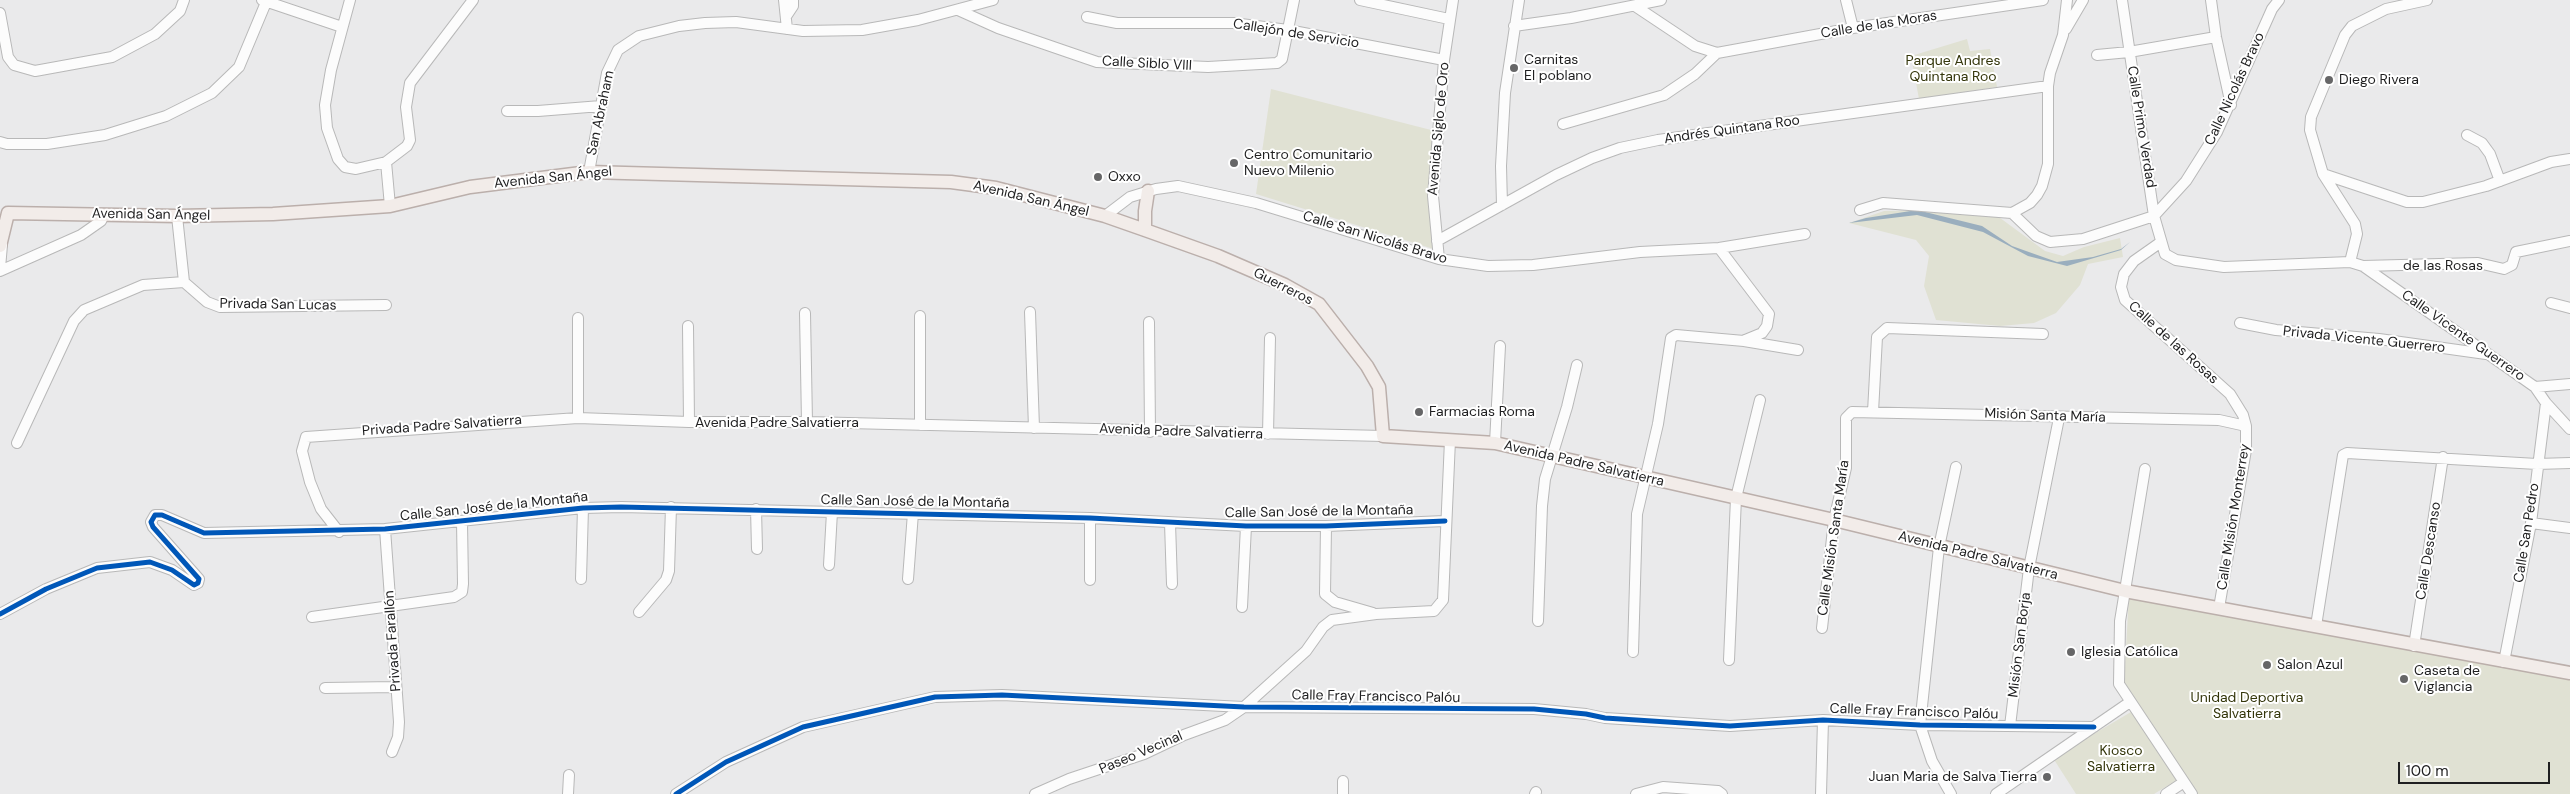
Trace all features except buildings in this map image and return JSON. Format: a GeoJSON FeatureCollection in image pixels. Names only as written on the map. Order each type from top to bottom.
{"type":"FeatureCollection","features":[{"type":"Feature","properties":{"kind":"main road","name":"Avenida San Ángel"},"geometry":{"type":"LineString","coordinates":[[4,213],[177,216],[272,214],[390,206],[470,187],[589,172],[951,182],[996,188],[1105,216]]}},
{"type":"Feature","properties":{"kind":"main road"},"geometry":{"type":"LineString","coordinates":[[1145,230],[1144,211],[1148,191]]}},
{"type":"Feature","properties":{"kind":"main road"},"geometry":{"type":"LineString","coordinates":[[1,246],[4,213]]}},
{"type":"Feature","properties":{"kind":"main road","name":"Guerreros"},"geometry":{"type":"LineString","coordinates":[[1105,216],[1218,256],[1285,285],[1319,304],[1367,366],[1380,387],[1382,436]]}},
{"type":"Feature","properties":{"kind":"main road","name":"Avenida Padre Salvatierra"},"geometry":{"type":"LineString","coordinates":[[1382,436],[1495,443],[1834,520],[2125,591],[2414,646],[2570,673]]}},
{"type":"Feature","properties":{"kind":"street"},"geometry":{"type":"LineString","coordinates":[[0,14],[8,57],[14,65],[35,71],[112,57],[155,34],[180,11],[184,0]]}},
{"type":"Feature","properties":{"kind":"street"},"geometry":{"type":"LineString","coordinates":[[350,0],[342,27],[325,105],[331,146],[338,159],[346,166],[356,169],[386,162],[410,140],[406,107],[410,83],[473,0]]}},
{"type":"Feature","properties":{"kind":"street"},"geometry":{"type":"LineString","coordinates":[[784,0],[787,30]]}},
{"type":"Feature","properties":{"kind":"street"},"geometry":{"type":"LineString","coordinates":[[787,15],[793,6],[793,0]]}},
{"type":"Feature","properties":{"kind":"street","name":"San Abraham"},"geometry":{"type":"LineString","coordinates":[[589,172],[607,73],[618,50],[639,36],[705,23],[736,22],[787,30],[834,32],[862,30],[958,10],[992,0]]}},
{"type":"Feature","properties":{"kind":"street","name":"Calle Siblo VIII"},"geometry":{"type":"LineString","coordinates":[[958,10],[1029,40],[1097,62],[1208,67],[1271,65],[1282,60],[1294,0]]}},
{"type":"Feature","properties":{"kind":"street"},"geometry":{"type":"LineString","coordinates":[[1360,0],[1449,20]]}},
{"type":"Feature","properties":{"kind":"street","name":"Avenida Siglo de Oro"},"geometry":{"type":"LineString","coordinates":[[1439,259],[1432,196],[1444,60],[1453,0]]}},
{"type":"Feature","properties":{"kind":"street"},"geometry":{"type":"LineString","coordinates":[[1502,205],[1501,166],[1505,93],[1519,0]]}},
{"type":"Feature","properties":{"kind":"street"},"geometry":{"type":"LineString","coordinates":[[1514,26],[1571,18],[1661,0]]}},
{"type":"Feature","properties":{"kind":"street"},"geometry":{"type":"LineString","coordinates":[[1846,0],[1853,28]]}},
{"type":"Feature","properties":{"kind":"street","name":"Calle de las Moras"},"geometry":{"type":"LineString","coordinates":[[1717,53],[1853,28],[2043,0]]}},
{"type":"Feature","properties":{"kind":"street"},"geometry":{"type":"LineString","coordinates":[[1860,210],[1883,203],[2012,213],[2030,203],[2042,186],[2048,164],[2048,86],[2050,73],[2063,34],[2067,0]]}},
{"type":"Feature","properties":{"kind":"street"},"geometry":{"type":"LineString","coordinates":[[2063,34],[2083,0]]}},
{"type":"Feature","properties":{"kind":"street","name":"Calle Primo Verdad"},"geometry":{"type":"LineString","coordinates":[[2122,0],[2154,216],[2165,254],[2176,260],[2224,267],[2350,262]]}},
{"type":"Feature","properties":{"kind":"street"},"geometry":{"type":"LineString","coordinates":[[2211,0],[2216,37],[2231,105]]}},
{"type":"Feature","properties":{"kind":"street","name":"Calle Nicolás Bravo"},"geometry":{"type":"LineString","coordinates":[[2154,216],[2191,174],[2217,132],[2231,105],[2272,9],[2279,0]]}},
{"type":"Feature","properties":{"kind":"street"},"geometry":{"type":"LineString","coordinates":[[2363,266],[2350,262],[2355,248],[2355,224],[2324,174],[2310,130],[2311,117],[2345,35],[2361,20],[2386,9],[2427,0]]}},
{"type":"Feature","properties":{"kind":"street"},"geometry":{"type":"LineString","coordinates":[[0,142],[7,144],[47,144],[105,135],[166,116],[212,93],[239,67],[265,1],[342,27]]}},
{"type":"Feature","properties":{"kind":"street"},"geometry":{"type":"LineString","coordinates":[[1563,124],[1664,95],[1695,74],[1717,53],[1695,46],[1635,6]]}},
{"type":"Feature","properties":{"kind":"street","name":"Callejón de Servicio"},"geometry":{"type":"LineString","coordinates":[[1087,17],[1117,23],[1233,23],[1288,30],[1444,60]]}},
{"type":"Feature","properties":{"kind":"street"},"geometry":{"type":"LineString","coordinates":[[2097,55],[2129,52],[2216,37]]}},
{"type":"Feature","properties":{"kind":"street","name":"Andrés Quintana Roo"},"geometry":{"type":"LineString","coordinates":[[1437,241],[1592,158],[1620,148],[1658,140],[2048,86]]}},
{"type":"Feature","properties":{"kind":"street"},"geometry":{"type":"LineString","coordinates":[[507,111],[556,111],[600,106]]}},
{"type":"Feature","properties":{"kind":"street"},"geometry":{"type":"LineString","coordinates":[[2466,135],[2482,143],[2490,154],[2500,181]]}},
{"type":"Feature","properties":{"kind":"street"},"geometry":{"type":"LineString","coordinates":[[2324,174],[2407,202],[2423,202],[2449,197],[2551,162],[2570,159]]}},
{"type":"Feature","properties":{"kind":"street"},"geometry":{"type":"LineString","coordinates":[[386,162],[390,206]]}},
{"type":"Feature","properties":{"kind":"street","name":"Calle San Nicolás Bravo"},"geometry":{"type":"LineString","coordinates":[[1105,216],[1130,197],[1148,191],[1178,186],[1256,203],[1439,259],[1488,266],[1533,265],[1640,252],[1719,248],[1805,234]]}},
{"type":"Feature","properties":{"kind":"street"},"geometry":{"type":"LineString","coordinates":[[2012,213],[2042,240],[2050,242],[2083,239],[2154,216]]}},
{"type":"Feature","properties":{"kind":"street"},"geometry":{"type":"LineString","coordinates":[[1,246],[0,269],[81,236],[101,221],[104,215]]}},
{"type":"Feature","properties":{"kind":"street"},"geometry":{"type":"LineString","coordinates":[[17,443],[74,321],[84,310],[143,285],[184,282],[177,216]]}},
{"type":"Feature","properties":{"kind":"street","name":"de las Rosas"},"geometry":{"type":"LineString","coordinates":[[2363,266],[2478,264],[2504,269],[2512,265],[2516,252],[2570,241]]}},
{"type":"Feature","properties":{"kind":"street","name":"Calle de las Rosas"},"geometry":{"type":"LineString","coordinates":[[2161,242],[2134,261],[2124,274],[2121,287],[2125,300],[2230,394],[2243,415],[2246,426]]}},
{"type":"Feature","properties":{"kind":"street"},"geometry":{"type":"LineString","coordinates":[[1719,248],[1769,314],[1767,326],[1762,332],[1744,341]]}},
{"type":"Feature","properties":{"kind":"street","name":"Calle Vicente Guerrero"},"geometry":{"type":"LineString","coordinates":[[2363,266],[2535,386],[2570,384]]}},
{"type":"Feature","properties":{"kind":"street","name":"Privada San Lucas"},"geometry":{"type":"LineString","coordinates":[[184,282],[198,297],[220,307],[386,306]]}},
{"type":"Feature","properties":{"kind":"street"},"geometry":{"type":"LineString","coordinates":[[2552,303],[2570,308]]}},
{"type":"Feature","properties":{"kind":"street"},"geometry":{"type":"LineString","coordinates":[[1030,312],[1034,428]]}},
{"type":"Feature","properties":{"kind":"street"},"geometry":{"type":"LineString","coordinates":[[806,313],[807,422]]}},
{"type":"Feature","properties":{"kind":"street"},"geometry":{"type":"LineString","coordinates":[[920,316],[920,425]]}},
{"type":"Feature","properties":{"kind":"street"},"geometry":{"type":"LineString","coordinates":[[578,318],[578,418]]}},
{"type":"Feature","properties":{"kind":"street"},"geometry":{"type":"LineString","coordinates":[[1149,322],[1150,432]]}},
{"type":"Feature","properties":{"kind":"street","name":"Privada Vicente Guerrero"},"geometry":{"type":"LineString","coordinates":[[2240,323],[2276,330],[2379,339],[2490,354]]}},
{"type":"Feature","properties":{"kind":"street"},"geometry":{"type":"LineString","coordinates":[[688,326],[689,422]]}},
{"type":"Feature","properties":{"kind":"street"},"geometry":{"type":"LineString","coordinates":[[1873,412],[1877,336],[1887,328],[2043,334]]}},
{"type":"Feature","properties":{"kind":"street"},"geometry":{"type":"LineString","coordinates":[[1633,652],[1637,514],[1658,424],[1671,338],[1676,335],[1744,341],[1798,350]]}},
{"type":"Feature","properties":{"kind":"street"},"geometry":{"type":"LineString","coordinates":[[1268,434],[1270,338]]}},
{"type":"Feature","properties":{"kind":"street"},"geometry":{"type":"LineString","coordinates":[[1495,443],[1500,346]]}},
{"type":"Feature","properties":{"kind":"street"},"geometry":{"type":"LineString","coordinates":[[1538,621],[1542,506],[1545,479],[1577,365]]}},
{"type":"Feature","properties":{"kind":"street"},"geometry":{"type":"LineString","coordinates":[[2535,386],[2546,403],[2570,429]]}},
{"type":"Feature","properties":{"kind":"street"},"geometry":{"type":"LineString","coordinates":[[1729,660],[1736,498],[1760,400]]}},
{"type":"Feature","properties":{"kind":"street","name":"Calle San Pedro"},"geometry":{"type":"LineString","coordinates":[[2504,662],[2531,523],[2546,403]]}},
{"type":"Feature","properties":{"kind":"street","name":"Misión Santa María"},"geometry":{"type":"LineString","coordinates":[[1846,418],[1852,412],[1873,412],[2059,418],[2219,420],[2246,426]]}},
{"type":"Feature","properties":{"kind":"street","name":"Avenida Padre Salvatierra"},"geometry":{"type":"LineString","coordinates":[[578,418],[689,422],[807,422],[1150,432],[1382,436]]}},
{"type":"Feature","properties":{"kind":"street","name":"Privada Padre Salvatierra"},"geometry":{"type":"LineString","coordinates":[[339,532],[321,509],[310,482],[302,452],[306,437],[578,418]]}},
{"type":"Feature","properties":{"kind":"street","name":"Calle Misión Santa María"},"geometry":{"type":"LineString","coordinates":[[1822,628],[1834,520],[1846,468],[1846,418]]}},
{"type":"Feature","properties":{"kind":"street","name":"Misión San Borja"},"geometry":{"type":"LineString","coordinates":[[2010,726],[2029,568],[2059,418]]}},
{"type":"Feature","properties":{"kind":"street","name":"Calle Misión Monterrey"},"geometry":{"type":"LineString","coordinates":[[2219,608],[2246,450],[2246,426]]}},
{"type":"Feature","properties":{"kind":"street"},"geometry":{"type":"LineString","coordinates":[[1326,526],[1325,594],[1335,602],[1376,614],[1426,613],[1439,606],[1442,600],[1450,440]]}},
{"type":"Feature","properties":{"kind":"street"},"geometry":{"type":"LineString","coordinates":[[2316,626],[2341,458],[2347,453],[2443,457],[2537,464],[2570,463]]}},
{"type":"Feature","properties":{"kind":"street","name":"Calle Descanso"},"geometry":{"type":"LineString","coordinates":[[2414,646],[2443,457]]}},
{"type":"Feature","properties":{"kind":"street"},"geometry":{"type":"LineString","coordinates":[[1950,794],[1932,761],[1920,724],[1939,547],[1956,467]]}},
{"type":"Feature","properties":{"kind":"street"},"geometry":{"type":"LineString","coordinates":[[2145,469],[2120,621],[2119,684],[2192,794]]}},
{"type":"Feature","properties":{"kind":"street"},"geometry":{"type":"LineString","coordinates":[[639,612],[666,580],[669,571],[671,507]]}},
{"type":"Feature","properties":{"kind":"street","name":"Calle San José de la Montaña"},"geometry":{"type":"LineString","coordinates":[[0,614],[46,589],[97,568],[150,562],[172,570],[194,585],[198,583],[199,579],[153,527],[151,522],[155,515],[162,515],[204,533],[339,532],[462,522],[583,508],[671,507],[1090,518],[1246,526],[1326,526],[1445,521]]}},
{"type":"Feature","properties":{"kind":"street"},"geometry":{"type":"LineString","coordinates":[[582,579],[583,508]]}},
{"type":"Feature","properties":{"kind":"street"},"geometry":{"type":"LineString","coordinates":[[756,509],[756,549]]}},
{"type":"Feature","properties":{"kind":"street"},"geometry":{"type":"LineString","coordinates":[[829,565],[832,512]]}},
{"type":"Feature","properties":{"kind":"street"},"geometry":{"type":"LineString","coordinates":[[908,579],[913,513]]}},
{"type":"Feature","properties":{"kind":"street"},"geometry":{"type":"LineString","coordinates":[[1090,518],[1090,580]]}},
{"type":"Feature","properties":{"kind":"street"},"geometry":{"type":"LineString","coordinates":[[312,618],[454,598],[462,592],[462,522]]}},
{"type":"Feature","properties":{"kind":"street"},"geometry":{"type":"LineString","coordinates":[[1170,523],[1172,584]]}},
{"type":"Feature","properties":{"kind":"street"},"geometry":{"type":"LineString","coordinates":[[2531,523],[2570,528]]}},
{"type":"Feature","properties":{"kind":"street"},"geometry":{"type":"LineString","coordinates":[[1242,607],[1246,526]]}},
{"type":"Feature","properties":{"kind":"street","name":"Privada Farallón"},"geometry":{"type":"LineString","coordinates":[[385,529],[399,722],[398,737],[392,752]]}},
{"type":"Feature","properties":{"kind":"street","name":"Paseo Vecinal"},"geometry":{"type":"LineString","coordinates":[[1035,794],[1069,779],[1144,754],[1184,735],[1225,720],[1244,707],[1306,651],[1323,627],[1332,620],[1376,614]]}},
{"type":"Feature","properties":{"kind":"street"},"geometry":{"type":"LineString","coordinates":[[324,688],[396,687]]}},
{"type":"Feature","properties":{"kind":"street","name":"Calle Fray Francisco Palóu"},"geometry":{"type":"LineString","coordinates":[[676,794],[726,762],[803,727],[935,697],[1002,695],[1244,707],[1534,709],[1586,714],[1605,718],[1730,726],[1823,720],[2094,727]]}},
{"type":"Feature","properties":{"kind":"street"},"geometry":{"type":"LineString","coordinates":[[1996,794],[2130,702]]}},
{"type":"Feature","properties":{"kind":"street"},"geometry":{"type":"LineString","coordinates":[[1821,794],[1823,720]]}},
{"type":"Feature","properties":{"kind":"street"},"geometry":{"type":"LineString","coordinates":[[568,794],[569,775]]}},
{"type":"Feature","properties":{"kind":"street"},"geometry":{"type":"LineString","coordinates":[[1343,781],[1343,794]]}},
{"type":"Feature","properties":{"kind":"street"},"geometry":{"type":"LineString","coordinates":[[2166,794],[2184,782]]}},
{"type":"Feature","properties":{"kind":"street"},"geometry":{"type":"LineString","coordinates":[[1636,794],[1663,787],[1718,791],[1722,794]]}},
{"type":"Feature","properties":{"kind":"green space","name":"Parque Andres Quintana Roo"},"geometry":{"type":"Polygon","coordinates":[[[1967,39],[1970,51],[1990,49],[1997,87],[1919,99],[1911,56],[1967,39]]]}},
{"type":"Feature","properties":{"kind":"green space"},"geometry":{"type":"Polygon","coordinates":[[[1271,89],[1435,131],[1440,251],[1256,194],[1271,89]]]}},
{"type":"Feature","properties":{"kind":"green space"},"geometry":{"type":"Polygon","coordinates":[[[1884,211],[1992,212],[2045,251],[2063,256],[2084,247],[2120,238],[2123,257],[2088,264],[2080,285],[2056,313],[2034,323],[2000,326],[1936,320],[1924,286],[1929,256],[1916,240],[1849,223],[1884,211]]]}},
{"type":"Feature","properties":{"kind":"green space","name":"Unidad Deportiva Salvatierra"},"geometry":{"type":"Polygon","coordinates":[[[2129,594],[2570,680],[2570,794],[2198,794],[2124,685],[2129,594]]]}},
{"type":"Feature","properties":{"kind":"green space","name":"Kiosco Salvatierra"},"geometry":{"type":"Polygon","coordinates":[[[2131,712],[2177,780],[2154,794],[2076,794],[2053,758],[2131,712]]]}},
{"type":"Feature","properties":{"kind":"water"},"geometry":{"type":"Polygon","coordinates":[[[1917,210],[1982,226],[2012,246],[2057,262],[2093,257],[2121,249],[2130,242],[2121,250],[2067,266],[2028,256],[1983,232],[1917,215],[1849,223],[1866,218],[1917,210]]]}},
{"type":"Feature","properties":{"kind":"cycle path"},"geometry":{"type":"LineString","coordinates":[[0,614],[46,589],[97,568],[150,562],[172,570],[194,585],[198,583],[199,579],[153,527],[151,522],[155,515],[162,515],[204,533],[385,529],[583,508],[621,507],[1090,518],[1246,526],[1326,526],[1445,521]]}},
{"type":"Feature","properties":{"kind":"cycle path"},"geometry":{"type":"LineString","coordinates":[[676,794],[726,762],[803,727],[935,697],[1002,695],[1244,707],[1534,709],[1586,714],[1605,718],[1730,726],[1823,720],[1920,725],[2094,727]]}},
{"type":"Feature","properties":{"kind":"place","name":"Carnitas El poblano"},"geometry":{"type":"Point","coordinates":[1514,68]}},
{"type":"Feature","properties":{"kind":"place","name":"Diego Rivera"},"geometry":{"type":"Point","coordinates":[2329,80]}},
{"type":"Feature","properties":{"kind":"place","name":"Centro Comunitario Nuevo Milenio"},"geometry":{"type":"Point","coordinates":[1234,163]}},
{"type":"Feature","properties":{"kind":"place","name":"Oxxo"},"geometry":{"type":"Point","coordinates":[1098,177]}},
{"type":"Feature","properties":{"kind":"place","name":"Farmacias Roma"},"geometry":{"type":"Point","coordinates":[1419,412]}},
{"type":"Feature","properties":{"kind":"place","name":"Iglesia Católica"},"geometry":{"type":"Point","coordinates":[2071,652]}},
{"type":"Feature","properties":{"kind":"place","name":"Salon Azul"},"geometry":{"type":"Point","coordinates":[2267,665]}},
{"type":"Feature","properties":{"kind":"place","name":"Caseta de Viglancia"},"geometry":{"type":"Point","coordinates":[2404,679]}},
{"type":"Feature","properties":{"kind":"place","name":"Juan Maria de Salva Tierra"},"geometry":{"type":"Point","coordinates":[2047,777]}}]}
